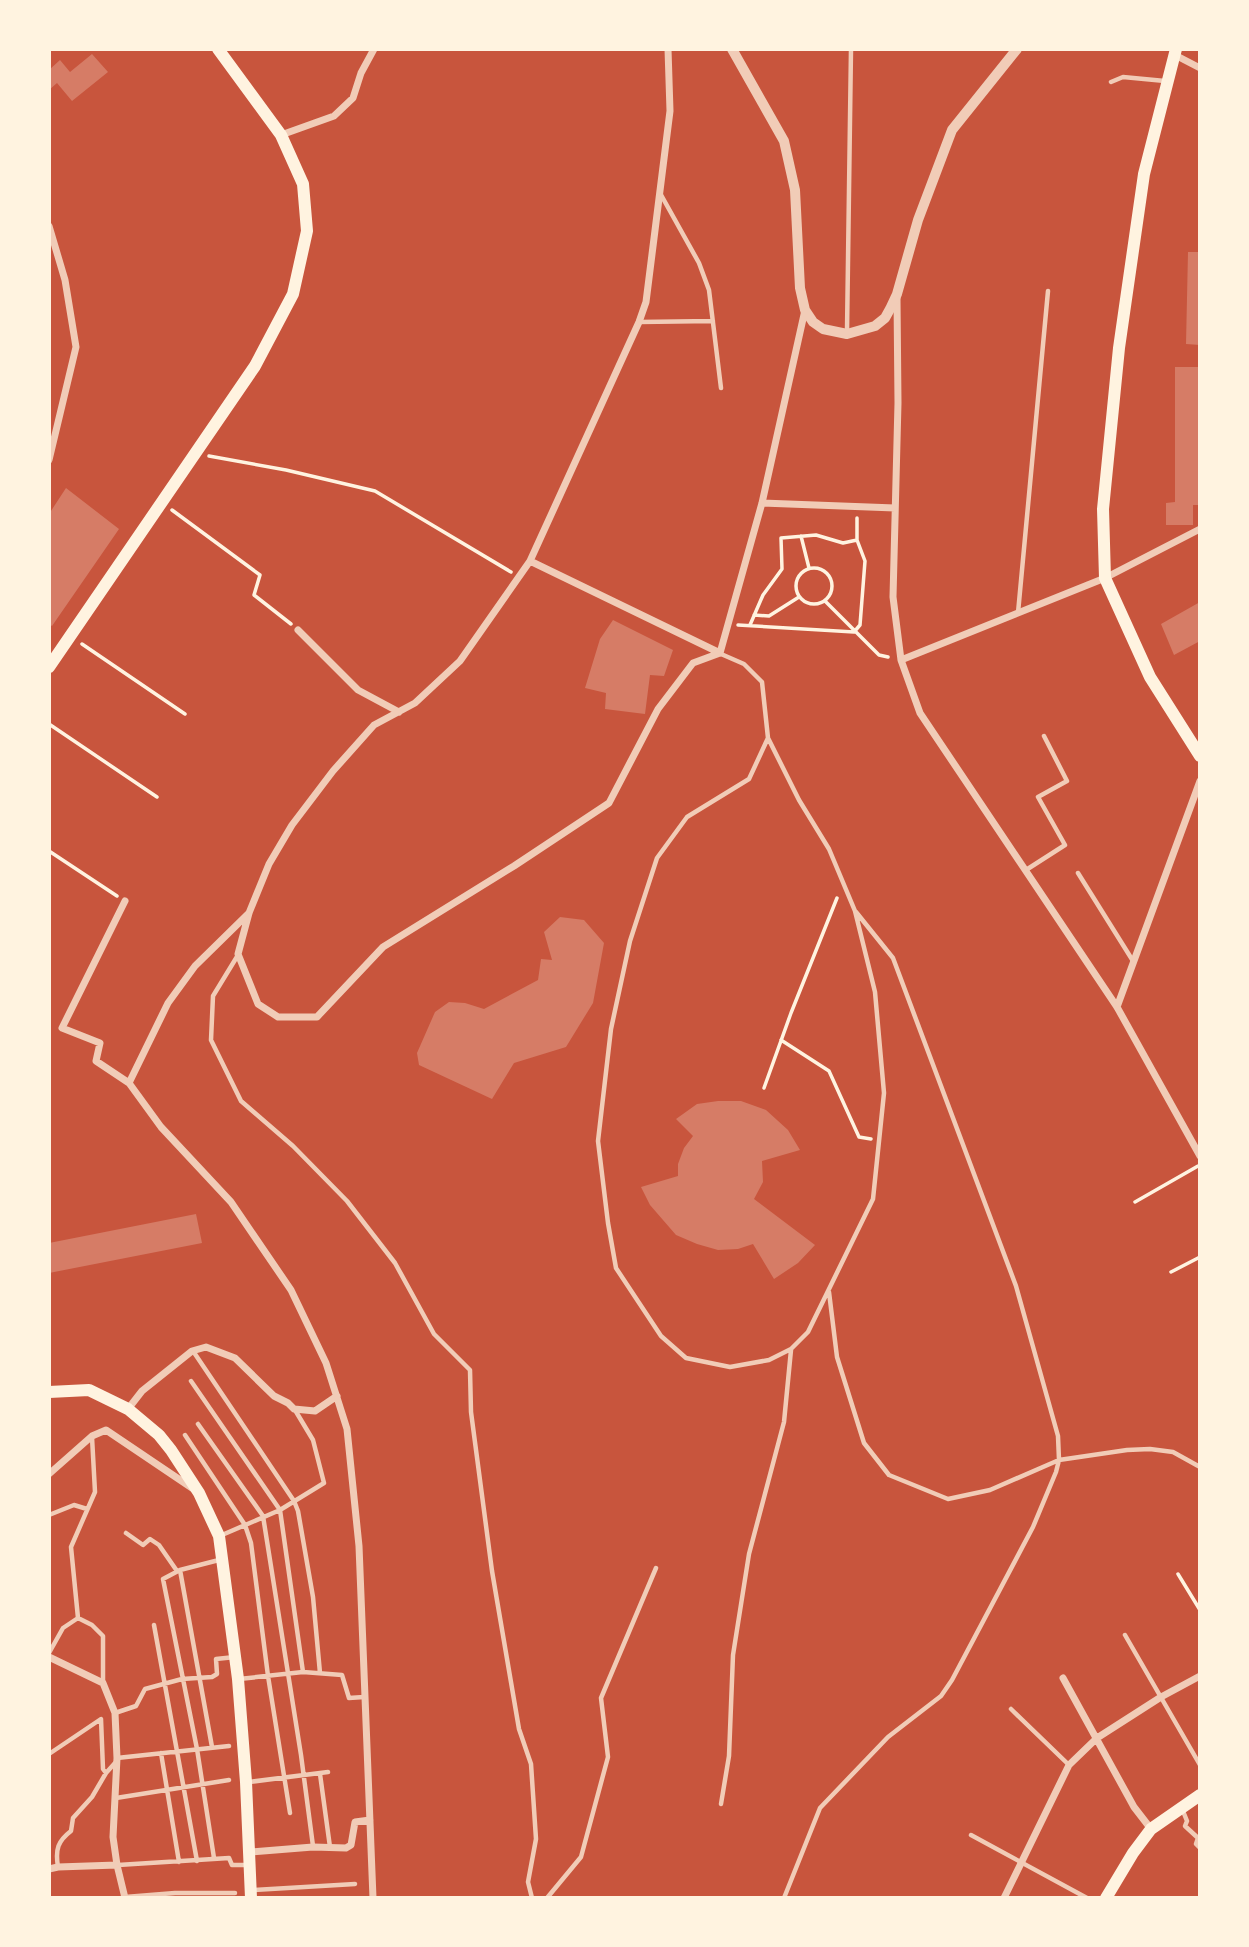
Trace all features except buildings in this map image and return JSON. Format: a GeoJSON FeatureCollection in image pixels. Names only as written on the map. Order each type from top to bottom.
{"type":"FeatureCollection","features":[{"type":"Feature","properties":{"kind":"main road"},"geometry":{"type":"LineString","coordinates":[[49,667],[255,366],[293,295],[307,231],[303,184],[281,135],[218,49]]}},
{"type":"Feature","properties":{"kind":"main road"},"geometry":{"type":"LineString","coordinates":[[1175,52],[1144,174],[1119,348],[1103,509],[1105,578],[1150,677],[1200,756]]}},
{"type":"Feature","properties":{"kind":"main road"},"geometry":{"type":"LineString","coordinates":[[49,1391],[89,1390],[128,1409],[159,1435],[198,1493],[219,1536],[238,1679],[251,1894]]}},
{"type":"Feature","properties":{"kind":"main road"},"geometry":{"type":"LineString","coordinates":[[1106,1898],[1151,1829],[1200,1796]]}},
{"type":"Feature","properties":{"kind":"street"},"geometry":{"type":"LineString","coordinates":[[281,135],[334,116],[353,98],[361,73],[374,49]]}},
{"type":"Feature","properties":{"kind":"street"},"geometry":{"type":"LineString","coordinates":[[668,49],[670,111],[646,302],[639,322],[530,561],[460,661],[415,703],[374,725],[333,771],[292,825],[269,864],[249,913],[238,954],[258,1004],[278,1017],[317,1017],[383,947],[609,803],[658,709],[693,663],[720,653]]}},
{"type":"Feature","properties":{"kind":"street"},"geometry":{"type":"LineString","coordinates":[[733,49],[784,141],[795,190],[800,288],[805,310],[813,322],[823,329],[847,334],[875,326],[885,318],[897,294],[918,219],[952,130],[1017,49]]}},
{"type":"Feature","properties":{"kind":"street"},"geometry":{"type":"LineString","coordinates":[[1175,52],[1200,68]]}},
{"type":"Feature","properties":{"kind":"street"},"geometry":{"type":"LineString","coordinates":[[49,226],[65,280],[76,347],[49,460]]}},
{"type":"Feature","properties":{"kind":"street"},"geometry":{"type":"LineString","coordinates":[[49,256],[56,251]]}},
{"type":"Feature","properties":{"kind":"street"},"geometry":{"type":"LineString","coordinates":[[897,294],[892,597],[901,660],[920,713],[1117,1007],[1200,1156]]}},
{"type":"Feature","properties":{"kind":"street"},"geometry":{"type":"LineString","coordinates":[[720,653],[762,503],[805,310]]}},
{"type":"Feature","properties":{"kind":"street"},"geometry":{"type":"LineString","coordinates":[[762,503],[895,508]]}},
{"type":"Feature","properties":{"kind":"street"},"geometry":{"type":"LineString","coordinates":[[901,660],[1105,578],[1200,529]]}},
{"type":"Feature","properties":{"kind":"street"},"geometry":{"type":"LineString","coordinates":[[530,561],[720,653]]}},
{"type":"Feature","properties":{"kind":"street"},"geometry":{"type":"LineString","coordinates":[[298,630],[358,690],[399,712]]}},
{"type":"Feature","properties":{"kind":"street"},"geometry":{"type":"LineString","coordinates":[[1117,1007],[1200,781]]}},
{"type":"Feature","properties":{"kind":"street"},"geometry":{"type":"LineString","coordinates":[[125,901],[62,1028],[100,1044],[96,1060],[129,1083],[161,1127],[231,1202],[291,1290],[326,1363],[347,1429],[359,1546],[373,1898]]}},
{"type":"Feature","properties":{"kind":"street"},"geometry":{"type":"LineString","coordinates":[[129,1083],[168,1003],[195,966],[249,913]]}},
{"type":"Feature","properties":{"kind":"street"},"geometry":{"type":"LineString","coordinates":[[128,1409],[142,1391],[192,1351],[206,1347],[235,1358],[274,1396],[294,1409],[315,1411],[337,1396]]}},
{"type":"Feature","properties":{"kind":"street"},"geometry":{"type":"LineString","coordinates":[[49,1474],[92,1436],[106,1430],[198,1493]]}},
{"type":"Feature","properties":{"kind":"street"},"geometry":{"type":"LineString","coordinates":[[49,1655],[103,1683],[115,1713],[113,1837],[125,1898]]}},
{"type":"Feature","properties":{"kind":"street"},"geometry":{"type":"LineString","coordinates":[[1004,1898],[1069,1765],[1097,1738],[1161,1697],[1200,1676]]}},
{"type":"Feature","properties":{"kind":"street"},"geometry":{"type":"LineString","coordinates":[[1063,1678],[1134,1807],[1151,1829]]}},
{"type":"Feature","properties":{"kind":"street"},"geometry":{"type":"LineString","coordinates":[[250,1858],[313,1847],[346,1848],[351,1845],[355,1822],[370,1820]]}},
{"type":"Feature","properties":{"kind":"street"},"geometry":{"type":"LineString","coordinates":[[49,1869],[117,1865]]}},
{"type":"Feature","properties":{"kind":"lane"},"geometry":{"type":"LineString","coordinates":[[847,334],[851,49]]}},
{"type":"Feature","properties":{"kind":"lane"},"geometry":{"type":"LineString","coordinates":[[1111,82],[1123,77],[1168,81]]}},
{"type":"Feature","properties":{"kind":"lane"},"geometry":{"type":"LineString","coordinates":[[660,192],[699,263],[709,290],[721,388]]}},
{"type":"Feature","properties":{"kind":"lane"},"geometry":{"type":"LineString","coordinates":[[1018,613],[1048,291]]}},
{"type":"Feature","properties":{"kind":"lane"},"geometry":{"type":"LineString","coordinates":[[639,322],[713,321]]}},
{"type":"Feature","properties":{"kind":"lane"},"geometry":{"type":"LineString","coordinates":[[720,653],[744,664],[762,682],[768,738],[799,800],[829,849],[855,911],[875,992],[884,1093],[873,1199],[808,1332],[791,1349],[769,1360],[730,1367],[686,1358],[661,1336],[616,1268],[598,1141],[611,1029],[630,941],[657,858],[687,817],[749,779],[768,738]]}},
{"type":"Feature","properties":{"kind":"lane"},"geometry":{"type":"LineString","coordinates":[[1026,870],[1065,845],[1038,797],[1068,781],[1044,736]]}},
{"type":"Feature","properties":{"kind":"lane"},"geometry":{"type":"LineString","coordinates":[[1078,873],[1133,961]]}},
{"type":"Feature","properties":{"kind":"lane"},"geometry":{"type":"LineString","coordinates":[[784,1898],[820,1808],[888,1737],[941,1696],[952,1680],[1033,1527],[1059,1460],[1058,1436],[1016,1286],[893,958],[855,911]]}},
{"type":"Feature","properties":{"kind":"lane"},"geometry":{"type":"LineString","coordinates":[[238,954],[213,996],[211,1040],[242,1101],[293,1146],[347,1201],[395,1263],[434,1334],[470,1370],[471,1412],[492,1571],[519,1729],[531,1764],[536,1839],[528,1882],[532,1898]]}},
{"type":"Feature","properties":{"kind":"lane"},"geometry":{"type":"LineString","coordinates":[[828,1290],[837,1357],[864,1443],[890,1475],[948,1499],[990,1490],[1059,1460],[1150,1449],[1173,1452],[1200,1467]]}},
{"type":"Feature","properties":{"kind":"lane"},"geometry":{"type":"LineString","coordinates":[[720,1804],[729,1756],[733,1655],[749,1554],[784,1422],[791,1349]]}},
{"type":"Feature","properties":{"kind":"lane"},"geometry":{"type":"LineString","coordinates":[[192,1351],[294,1501],[298,1511],[313,1597],[320,1673]]}},
{"type":"Feature","properties":{"kind":"lane"},"geometry":{"type":"LineString","coordinates":[[191,1381],[280,1510],[303,1672]]}},
{"type":"Feature","properties":{"kind":"lane"},"geometry":{"type":"LineString","coordinates":[[219,1536],[280,1510],[324,1483],[313,1440],[294,1409]]}},
{"type":"Feature","properties":{"kind":"lane"},"geometry":{"type":"LineString","coordinates":[[198,1424],[263,1516],[313,1847]]}},
{"type":"Feature","properties":{"kind":"lane"},"geometry":{"type":"LineString","coordinates":[[185,1435],[245,1525],[251,1543],[268,1676],[290,1813]]}},
{"type":"Feature","properties":{"kind":"lane"},"geometry":{"type":"LineString","coordinates":[[78,1618],[71,1547],[95,1492],[92,1436]]}},
{"type":"Feature","properties":{"kind":"lane"},"geometry":{"type":"LineString","coordinates":[[49,1516],[74,1505],[88,1509]]}},
{"type":"Feature","properties":{"kind":"lane"},"geometry":{"type":"LineString","coordinates":[[126,1533],[143,1545],[150,1539],[159,1545],[178,1571],[208,1714],[212,1747]]}},
{"type":"Feature","properties":{"kind":"lane"},"geometry":{"type":"LineString","coordinates":[[214,1858],[197,1749],[163,1579],[178,1571],[224,1559]]}},
{"type":"Feature","properties":{"kind":"lane"},"geometry":{"type":"LineString","coordinates":[[547,1898],[582,1857],[608,1757],[601,1698],[656,1568]]}},
{"type":"Feature","properties":{"kind":"lane"},"geometry":{"type":"LineString","coordinates":[[49,1655],[63,1628],[78,1618]]}},
{"type":"Feature","properties":{"kind":"lane"},"geometry":{"type":"LineString","coordinates":[[78,1618],[92,1625],[103,1636],[103,1683]]}},
{"type":"Feature","properties":{"kind":"lane"},"geometry":{"type":"LineString","coordinates":[[154,1625],[176,1752],[186,1787],[197,1861]]}},
{"type":"Feature","properties":{"kind":"lane"},"geometry":{"type":"LineString","coordinates":[[1125,1634],[1200,1765]]}},
{"type":"Feature","properties":{"kind":"lane"},"geometry":{"type":"LineString","coordinates":[[115,1713],[136,1706],[145,1689],[182,1678],[212,1677],[216,1674],[216,1659],[235,1657]]}},
{"type":"Feature","properties":{"kind":"lane"},"geometry":{"type":"LineString","coordinates":[[238,1679],[303,1672],[342,1675],[349,1698],[364,1697]]}},
{"type":"Feature","properties":{"kind":"lane"},"geometry":{"type":"LineString","coordinates":[[1011,1709],[1069,1765]]}},
{"type":"Feature","properties":{"kind":"lane"},"geometry":{"type":"LineString","coordinates":[[49,1754],[102,1719],[103,1769],[106,1773]]}},
{"type":"Feature","properties":{"kind":"lane"},"geometry":{"type":"LineString","coordinates":[[58,1867],[56,1854],[60,1840],[71,1831],[73,1818],[92,1797],[116,1760],[229,1746]]}},
{"type":"Feature","properties":{"kind":"lane"},"geometry":{"type":"LineString","coordinates":[[161,1753],[179,1862]]}},
{"type":"Feature","properties":{"kind":"lane"},"geometry":{"type":"LineString","coordinates":[[246,1782],[328,1772]]}},
{"type":"Feature","properties":{"kind":"lane"},"geometry":{"type":"LineString","coordinates":[[320,1774],[330,1847]]}},
{"type":"Feature","properties":{"kind":"lane"},"geometry":{"type":"LineString","coordinates":[[115,1798],[229,1780]]}},
{"type":"Feature","properties":{"kind":"lane"},"geometry":{"type":"LineString","coordinates":[[1180,1808],[1185,1812],[1185,1826],[1199,1838],[1196,1844],[1200,1848]]}},
{"type":"Feature","properties":{"kind":"lane"},"geometry":{"type":"LineString","coordinates":[[971,1835],[1087,1898]]}},
{"type":"Feature","properties":{"kind":"lane"},"geometry":{"type":"LineString","coordinates":[[117,1865],[229,1858],[232,1865],[250,1858]]}},
{"type":"Feature","properties":{"kind":"lane"},"geometry":{"type":"LineString","coordinates":[[251,1894],[355,1885]]}},
{"type":"Feature","properties":{"kind":"lane"},"geometry":{"type":"LineString","coordinates":[[125,1898],[175,1893],[235,1894]]}},
{"type":"Feature","properties":{"kind":"path"},"geometry":{"type":"LineString","coordinates":[[190,462],[210,455],[375,491],[519,576]]}},
{"type":"Feature","properties":{"kind":"path"},"geometry":{"type":"LineString","coordinates":[[162,503],[260,575],[254,595],[298,630]]}},
{"type":"Feature","properties":{"kind":"path"},"geometry":{"type":"LineString","coordinates":[[854,632],[860,625],[864,561],[857,540],[858,507]]}},
{"type":"Feature","properties":{"kind":"path"},"geometry":{"type":"LineString","coordinates":[[749,626],[763,595],[782,569],[781,538],[816,535],[843,543],[857,540]]}},
{"type":"Feature","properties":{"kind":"path"},"geometry":{"type":"LineString","coordinates":[[801,536],[809,568]]}},
{"type":"Feature","properties":{"kind":"path"},"geometry":{"type":"LineString","coordinates":[[809,568],[822,569],[831,578],[832,591],[825,601],[816,605],[799,597],[795,586],[799,575],[809,568]]}},
{"type":"Feature","properties":{"kind":"path"},"geometry":{"type":"LineString","coordinates":[[754,615],[769,617],[799,597]]}},
{"type":"Feature","properties":{"kind":"path"},"geometry":{"type":"LineString","coordinates":[[825,601],[879,655],[901,660]]}},
{"type":"Feature","properties":{"kind":"path"},"geometry":{"type":"LineString","coordinates":[[728,625],[854,632]]}},
{"type":"Feature","properties":{"kind":"path"},"geometry":{"type":"LineString","coordinates":[[71,636],[185,714]]}},
{"type":"Feature","properties":{"kind":"path"},"geometry":{"type":"LineString","coordinates":[[49,724],[157,797]]}},
{"type":"Feature","properties":{"kind":"path"},"geometry":{"type":"LineString","coordinates":[[49,851],[125,901]]}},
{"type":"Feature","properties":{"kind":"path"},"geometry":{"type":"LineString","coordinates":[[764,1088],[832,909]]}},
{"type":"Feature","properties":{"kind":"path"},"geometry":{"type":"LineString","coordinates":[[781,1040],[829,1071],[859,1137],[879,1141]]}},
{"type":"Feature","properties":{"kind":"path"},"geometry":{"type":"LineString","coordinates":[[1135,1202],[1200,1165]]}},
{"type":"Feature","properties":{"kind":"path"},"geometry":{"type":"LineString","coordinates":[[1171,1272],[1200,1257]]}},
{"type":"Feature","properties":{"kind":"path"},"geometry":{"type":"LineString","coordinates":[[1178,1574],[1200,1610]]}}]}
